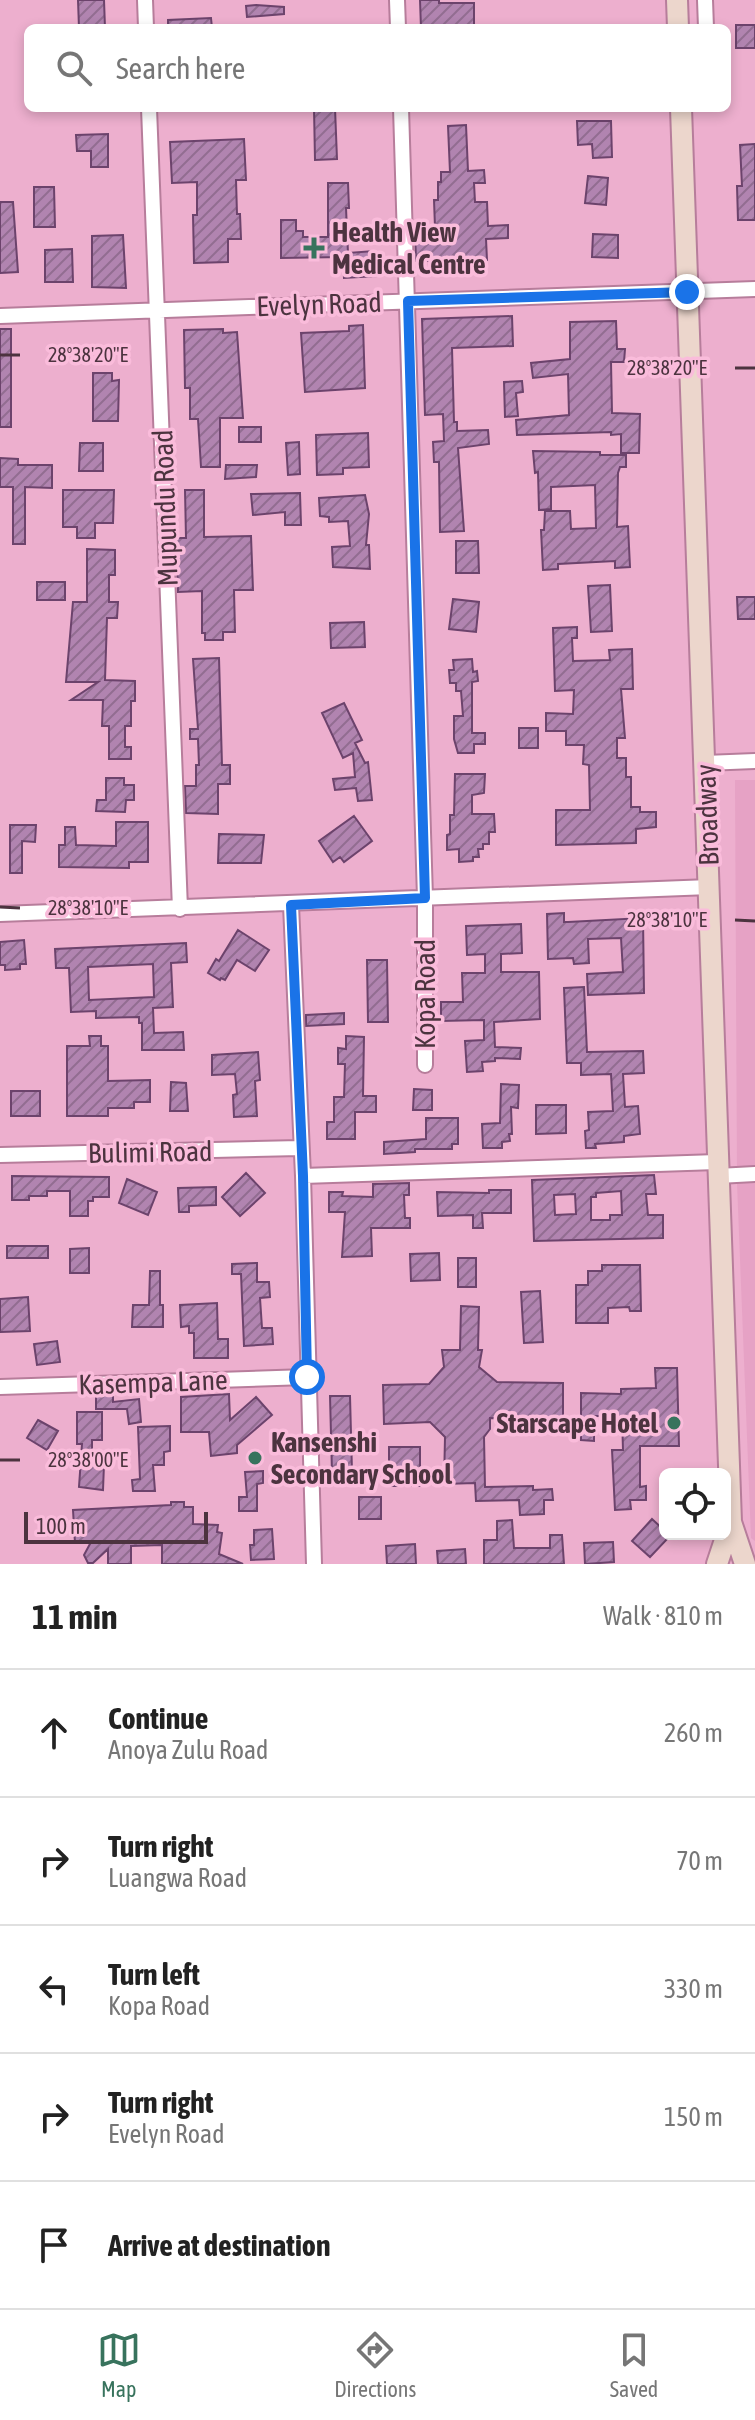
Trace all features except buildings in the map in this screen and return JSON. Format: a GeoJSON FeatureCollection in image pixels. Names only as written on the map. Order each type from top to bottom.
{"type":"FeatureCollection","features":[{"type":"Feature","properties":{"kind":"main road"},"geometry":{"type":"LineString","coordinates":[[677,0],[678,24]]}},
{"type":"Feature","properties":{"kind":"main road","name":"Broadway"},"geometry":{"type":"LineString","coordinates":[[681,112],[729,1468]]}},
{"type":"Feature","properties":{"kind":"main road"},"geometry":{"type":"LineString","coordinates":[[731,1522],[745,1564]]}},
{"type":"Feature","properties":{"kind":"main road"},"geometry":{"type":"LineString","coordinates":[[717,1564],[725,1540]]}},
{"type":"Feature","properties":{"kind":"street"},"geometry":{"type":"LineString","coordinates":[[145,0],[146,24]]}},
{"type":"Feature","properties":{"kind":"street"},"geometry":{"type":"LineString","coordinates":[[397,0],[398,24]]}},
{"type":"Feature","properties":{"kind":"street"},"geometry":{"type":"LineString","coordinates":[[705,0],[706,24]]}},
{"type":"Feature","properties":{"kind":"street","name":"Mupundu Road"},"geometry":{"type":"LineString","coordinates":[[149,112],[180,909]]}},
{"type":"Feature","properties":{"kind":"street","name":"Kopa Road"},"geometry":{"type":"LineString","coordinates":[[401,112],[425,898],[425,1065]]}},
{"type":"Feature","properties":{"kind":"street","name":"Evelyn Road"},"geometry":{"type":"LineString","coordinates":[[0,316],[755,289]]}},
{"type":"Feature","properties":{"kind":"street"},"geometry":{"type":"LineString","coordinates":[[705,763],[755,761]]}},
{"type":"Feature","properties":{"kind":"street"},"geometry":{"type":"LineString","coordinates":[[0,914],[710,887]]}},
{"type":"Feature","properties":{"kind":"street"},"geometry":{"type":"LineString","coordinates":[[291,905],[303,1176],[314,1564]]}},
{"type":"Feature","properties":{"kind":"street","name":"Bulimi Road"},"geometry":{"type":"LineString","coordinates":[[0,1155],[300,1148]]}},
{"type":"Feature","properties":{"kind":"street"},"geometry":{"type":"LineString","coordinates":[[303,1176],[717,1169],[755,1174]]}},
{"type":"Feature","properties":{"kind":"street","name":"Kasempa Lane"},"geometry":{"type":"LineString","coordinates":[[0,1387],[307,1377]]}},
{"type":"Feature","properties":{"kind":"shaded area"},"geometry":{"type":"Polygon","coordinates":[[[735,780],[755,780],[755,1541],[751,1538],[737,1183],[735,780]]]}},
{"type":"Feature","properties":{"kind":"place","name":"Health View Medical Centre"},"geometry":{"type":"Point","coordinates":[314,248]}},
{"type":"Feature","properties":{"kind":"place","name":"Starscape Hotel"},"geometry":{"type":"Point","coordinates":[674,1423]}},
{"type":"Feature","properties":{"kind":"place","name":"Kansenshi Secondary School"},"geometry":{"type":"Point","coordinates":[255,1458]}},
{"type":"Feature","properties":{"kind":"route"},"geometry":{"type":"LineString","coordinates":[[307,1377],[303,1176],[291,905],[425,898],[408,301],[687,292]]}}]}
